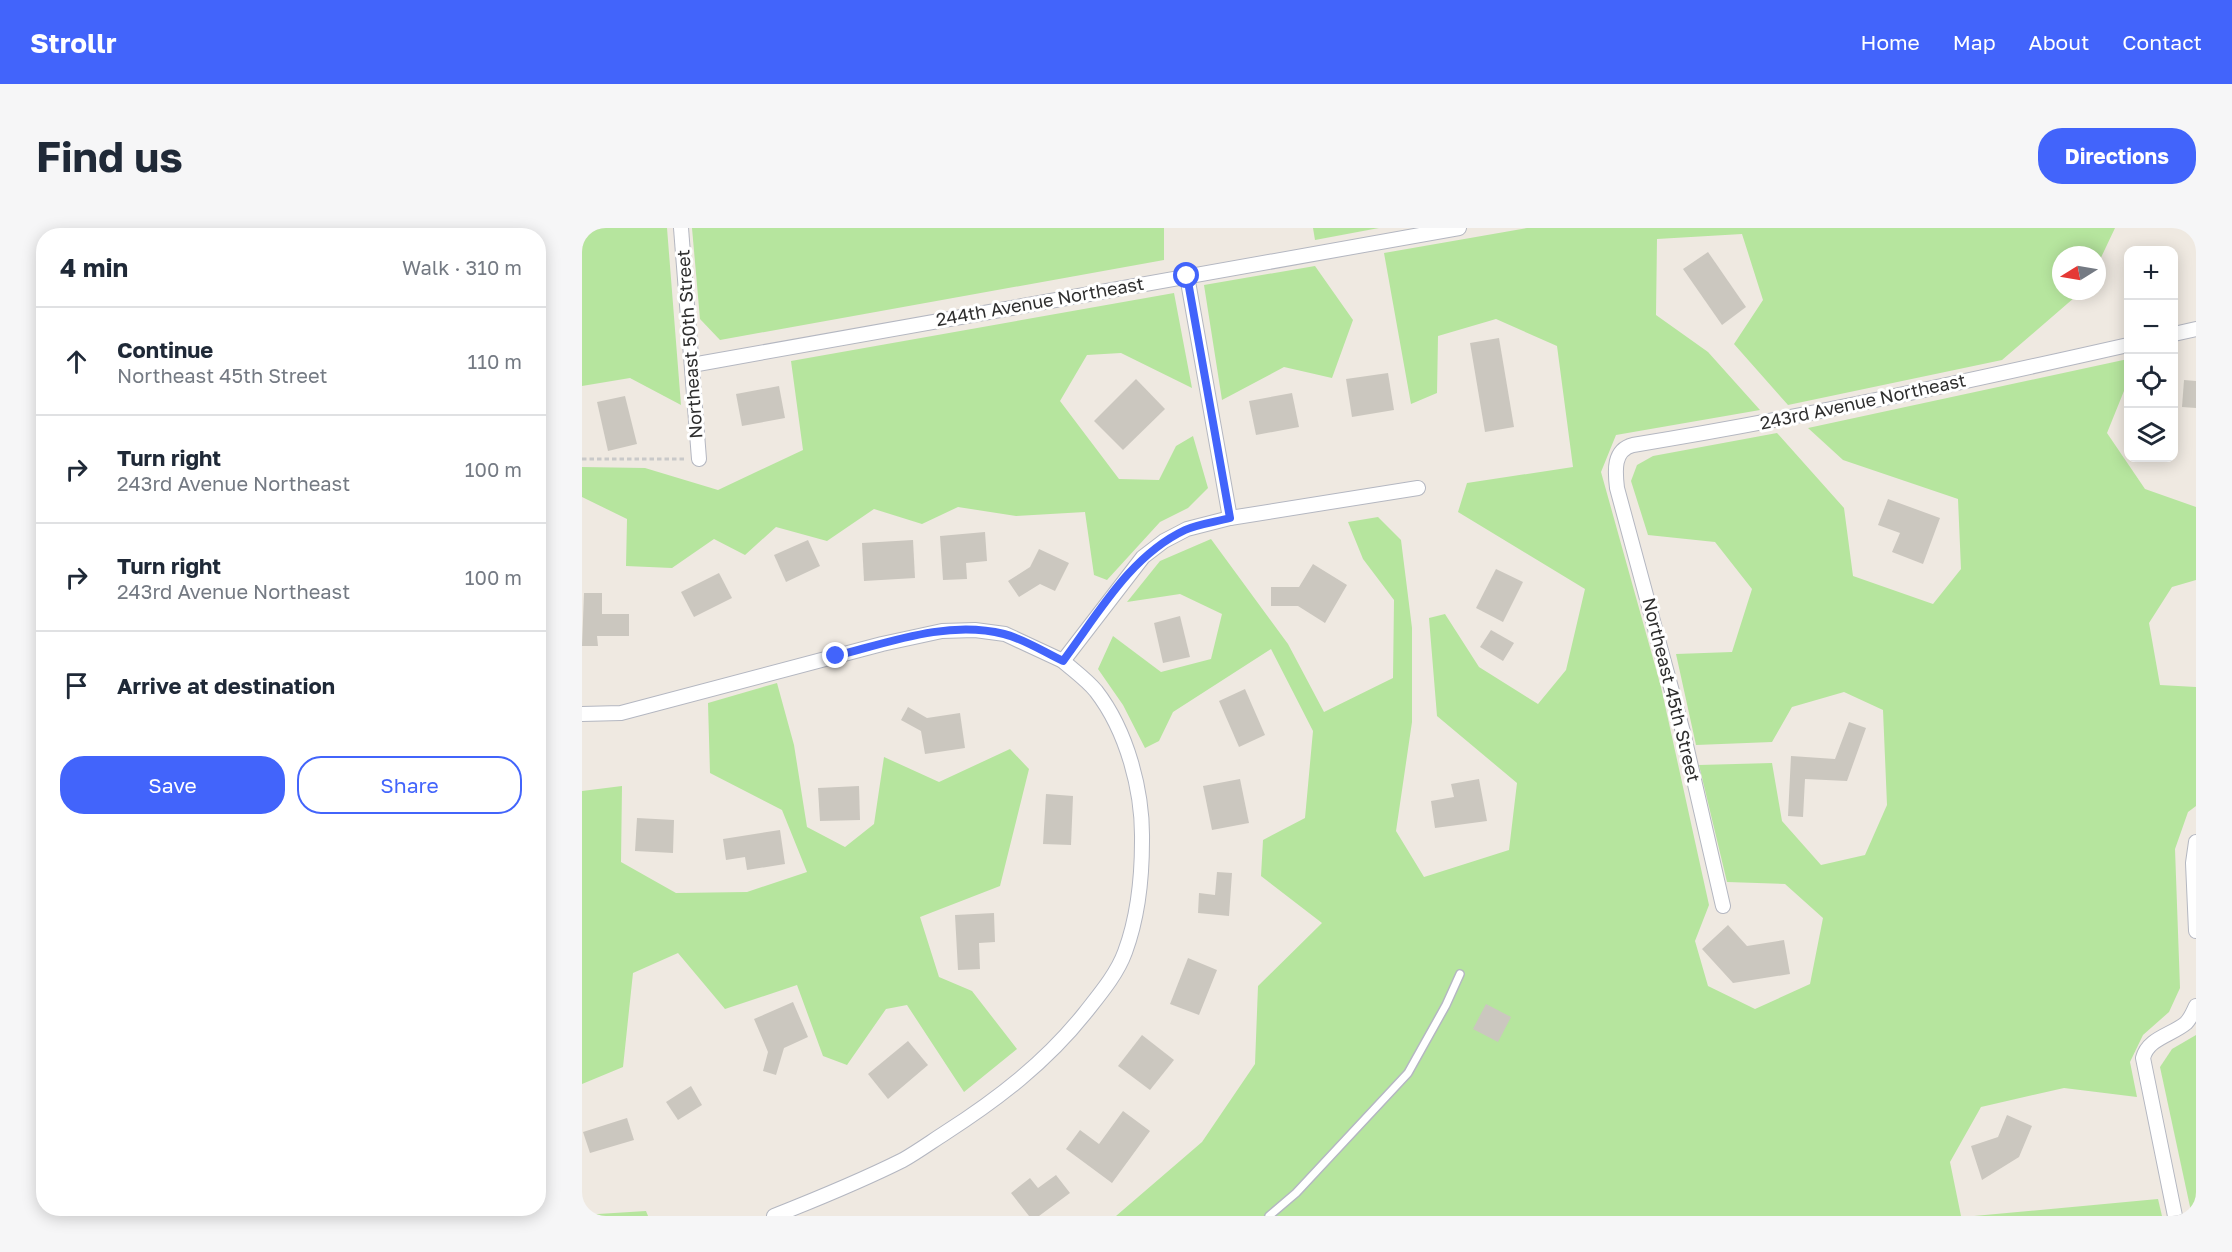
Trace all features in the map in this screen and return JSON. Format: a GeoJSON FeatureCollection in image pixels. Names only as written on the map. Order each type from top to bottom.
{"type":"FeatureCollection","features":[{"type":"Feature","properties":{"kind":"street","name":"Northeast 50th Street"},"geometry":{"type":"LineString","coordinates":[[681,228],[699,459]]}},
{"type":"Feature","properties":{"kind":"street","name":"244th Avenue Northeast"},"geometry":{"type":"LineString","coordinates":[[692,364],[1459,228]]}},
{"type":"Feature","properties":{"kind":"street"},"geometry":{"type":"LineString","coordinates":[[1187,276],[1230,518]]}},
{"type":"Feature","properties":{"kind":"street"},"geometry":{"type":"LineString","coordinates":[[2178,333],[2196,329]]}},
{"type":"Feature","properties":{"kind":"street","name":"243rd Avenue Northeast"},"geometry":{"type":"LineString","coordinates":[[1615,474],[1618,457],[1626,446],[1812,413],[2124,346]]}},
{"type":"Feature","properties":{"kind":"street","name":"Northeast 45th Street"},"geometry":{"type":"LineString","coordinates":[[1615,474],[1683,732],[1723,906]]}},
{"type":"Feature","properties":{"kind":"street"},"geometry":{"type":"LineString","coordinates":[[1063,661],[1143,557],[1164,541],[1187,529],[1230,518],[1418,488]]}},
{"type":"Feature","properties":{"kind":"street"},"geometry":{"type":"LineString","coordinates":[[582,714],[621,713],[882,644],[942,631],[975,630],[1005,634],[1063,661],[1095,690],[1111,714],[1125,746],[1139,793],[1142,869],[1133,922],[1124,954],[1104,989],[1065,1038],[1010,1089],[905,1159],[834,1192],[774,1216]]}},
{"type":"Feature","properties":{"kind":"street"},"geometry":{"type":"LineString","coordinates":[[2196,842],[2193,863],[2196,931]]}},
{"type":"Feature","properties":{"kind":"street"},"geometry":{"type":"LineString","coordinates":[[2175,1216],[2143,1058],[2151,1044],[2187,1022],[2196,1006]]}},
{"type":"Feature","properties":{"kind":"lane"},"geometry":{"type":"LineString","coordinates":[[1269,1216],[1296,1193],[1408,1073],[1446,1005],[1460,974]]}},
{"type":"Feature","properties":{"kind":"path"},"geometry":{"type":"LineString","coordinates":[[582,459],[699,459]]}},
{"type":"Feature","properties":{"kind":"green space"},"geometry":{"type":"Polygon","coordinates":[[[582,228],[667,228],[681,405],[630,378],[582,386],[582,228]]]}},
{"type":"Feature","properties":{"kind":"green space"},"geometry":{"type":"Polygon","coordinates":[[[692,228],[1164,228],[1164,260],[720,340],[700,319],[692,228]]]}},
{"type":"Feature","properties":{"kind":"green space"},"geometry":{"type":"Polygon","coordinates":[[[1313,228],[1379,228],[1315,240],[1313,228]]]}},
{"type":"Feature","properties":{"kind":"green space"},"geometry":{"type":"Polygon","coordinates":[[[1527,228],[2115,228],[2106,247],[2052,246],[2052,300],[2072,300],[2002,360],[1788,405],[1734,344],[1763,300],[1742,234],[1657,239],[1656,315],[1708,352],[1760,410],[1616,435],[1601,472],[1661,687],[1709,905],[1695,941],[1708,986],[1755,1009],[1810,984],[1823,918],[1785,884],[1727,882],[1699,765],[1772,763],[1782,821],[1821,865],[1865,855],[1887,805],[1883,710],[1844,692],[1792,707],[1772,742],[1696,745],[1676,654],[1732,652],[1752,589],[1715,542],[1648,535],[1631,481],[1637,465],[1653,456],[1777,433],[1844,508],[1853,576],[1933,604],[1961,569],[1958,499],[1843,460],[1808,428],[2124,360],[2124,391],[2107,433],[2124,458],[2124,462],[2127,462],[2145,489],[2196,507],[2196,580],[2172,587],[2149,623],[2160,685],[2196,687],[2196,806],[2188,812],[2175,849],[2180,988],[2169,1012],[2143,1035],[2130,1062],[2137,1097],[2064,1088],[1981,1107],[1950,1162],[1961,1216],[1116,1216],[1202,1142],[1255,1064],[1258,986],[1322,923],[1261,876],[1263,840],[1305,818],[1313,731],[1271,649],[1173,712],[1159,741],[1145,748],[1123,705],[1098,669],[1113,636],[1161,672],[1211,659],[1222,614],[1180,594],[1127,602],[1160,561],[1211,539],[1288,644],[1324,712],[1393,678],[1394,600],[1363,559],[1348,522],[1378,517],[1401,540],[1412,628],[1412,722],[1396,831],[1424,877],[1509,850],[1517,783],[1437,716],[1429,618],[1445,614],[1479,667],[1538,704],[1566,670],[1585,589],[1458,512],[1467,483],[1573,467],[1557,346],[1496,319],[1438,336],[1437,393],[1411,404],[1384,253],[1527,228]]]}},
{"type":"Feature","properties":{"kind":"green space"},"geometry":{"type":"Polygon","coordinates":[[[1315,266],[1353,320],[1332,378],[1284,367],[1222,400],[1204,285],[1315,266]]]}},
{"type":"Feature","properties":{"kind":"green space"},"geometry":{"type":"Polygon","coordinates":[[[1174,293],[1192,388],[1121,353],[1087,355],[1060,401],[1119,479],[1159,480],[1176,446],[1193,436],[1208,488],[1188,508],[1160,522],[1107,580],[1094,575],[1085,512],[1016,516],[958,507],[922,524],[874,509],[827,541],[776,527],[745,555],[714,539],[672,568],[626,566],[627,519],[582,497],[582,467],[645,468],[718,490],[803,450],[791,361],[1174,293]]]}},
{"type":"Feature","properties":{"kind":"green space"},"geometry":{"type":"Polygon","coordinates":[[[777,683],[794,745],[807,827],[845,847],[874,824],[884,757],[939,782],[1010,749],[1029,769],[1000,886],[920,917],[939,977],[972,991],[1017,1049],[964,1092],[907,1005],[886,1009],[847,1065],[823,1056],[797,985],[725,1009],[678,953],[633,973],[623,1067],[582,1084],[582,791],[622,786],[621,862],[676,893],[747,892],[807,872],[782,810],[710,773],[708,703],[777,683]]]}},
{"type":"Feature","properties":{"kind":"green space"},"geometry":{"type":"Polygon","coordinates":[[[2196,1035],[2196,1216],[2192,1216],[2160,1067],[2172,1049],[2196,1035]]]}},
{"type":"Feature","properties":{"kind":"green space"},"geometry":{"type":"Polygon","coordinates":[[[2158,1199],[2162,1216],[1974,1216],[2158,1199]]]}},
{"type":"Feature","properties":{"kind":"green space"},"geometry":{"type":"Polygon","coordinates":[[[646,1211],[648,1216],[582,1216],[582,1215],[646,1211]]]}},
{"type":"Feature","properties":{"kind":"building"},"geometry":{"type":"Polygon","coordinates":[[[1708,252],[1746,307],[1722,325],[1683,269],[1708,252]]]}},
{"type":"Feature","properties":{"kind":"building"},"geometry":{"type":"Polygon","coordinates":[[[1499,338],[1514,427],[1485,432],[1470,343],[1499,338]]]}},
{"type":"Feature","properties":{"kind":"building"},"geometry":{"type":"Polygon","coordinates":[[[1388,373],[1394,410],[1352,417],[1346,379],[1388,373]]]}},
{"type":"Feature","properties":{"kind":"building"},"geometry":{"type":"Polygon","coordinates":[[[1136,379],[1165,409],[1123,450],[1094,421],[1136,379]]]}},
{"type":"Feature","properties":{"kind":"building"},"geometry":{"type":"Polygon","coordinates":[[[2184,380],[2196,381],[2196,408],[2182,407],[2184,380]]]}},
{"type":"Feature","properties":{"kind":"building"},"geometry":{"type":"Polygon","coordinates":[[[779,386],[785,418],[742,426],[736,394],[779,386]]]}},
{"type":"Feature","properties":{"kind":"building"},"geometry":{"type":"Polygon","coordinates":[[[1292,393],[1299,427],[1256,435],[1249,401],[1292,393]]]}},
{"type":"Feature","properties":{"kind":"building"},"geometry":{"type":"Polygon","coordinates":[[[625,396],[637,444],[608,451],[597,402],[625,396]]]}},
{"type":"Feature","properties":{"kind":"building"},"geometry":{"type":"Polygon","coordinates":[[[1888,499],[1940,518],[1923,564],[1892,552],[1900,533],[1878,525],[1888,499]]]}},
{"type":"Feature","properties":{"kind":"building"},"geometry":{"type":"Polygon","coordinates":[[[985,532],[987,561],[966,563],[967,579],[943,580],[940,536],[985,532]]]}},
{"type":"Feature","properties":{"kind":"building"},"geometry":{"type":"Polygon","coordinates":[[[808,540],[820,566],[786,582],[774,555],[808,540]]]}},
{"type":"Feature","properties":{"kind":"building"},"geometry":{"type":"Polygon","coordinates":[[[913,540],[915,578],[864,581],[862,543],[913,540]]]}},
{"type":"Feature","properties":{"kind":"building"},"geometry":{"type":"Polygon","coordinates":[[[1039,549],[1069,563],[1055,591],[1040,584],[1019,597],[1008,581],[1030,567],[1039,549]]]}},
{"type":"Feature","properties":{"kind":"building"},"geometry":{"type":"Polygon","coordinates":[[[1313,564],[1347,585],[1325,623],[1298,606],[1271,606],[1271,587],[1299,587],[1313,564]]]}},
{"type":"Feature","properties":{"kind":"building"},"geometry":{"type":"Polygon","coordinates":[[[1496,569],[1523,582],[1503,622],[1476,608],[1496,569]]]}},
{"type":"Feature","properties":{"kind":"building"},"geometry":{"type":"Polygon","coordinates":[[[719,573],[732,598],[694,617],[681,592],[719,573]]]}},
{"type":"Feature","properties":{"kind":"building"},"geometry":{"type":"Polygon","coordinates":[[[584,593],[602,593],[602,614],[629,614],[629,636],[597,636],[598,646],[582,646],[584,593]]]}},
{"type":"Feature","properties":{"kind":"building"},"geometry":{"type":"Polygon","coordinates":[[[1180,616],[1190,657],[1163,663],[1154,623],[1180,616]]]}},
{"type":"Feature","properties":{"kind":"building"},"geometry":{"type":"Polygon","coordinates":[[[1491,630],[1514,643],[1503,661],[1480,647],[1491,630]]]}},
{"type":"Feature","properties":{"kind":"building"},"geometry":{"type":"Polygon","coordinates":[[[1245,689],[1265,735],[1239,747],[1219,701],[1245,689]]]}},
{"type":"Feature","properties":{"kind":"building"},"geometry":{"type":"Polygon","coordinates":[[[908,707],[927,718],[960,713],[965,748],[925,754],[921,731],[901,720],[908,707]]]}},
{"type":"Feature","properties":{"kind":"building"},"geometry":{"type":"Polygon","coordinates":[[[1849,722],[1866,728],[1847,781],[1805,779],[1803,817],[1788,816],[1791,756],[1835,759],[1849,722]]]}},
{"type":"Feature","properties":{"kind":"building"},"geometry":{"type":"Polygon","coordinates":[[[1240,779],[1249,823],[1212,830],[1203,786],[1240,779]]]}},
{"type":"Feature","properties":{"kind":"building"},"geometry":{"type":"Polygon","coordinates":[[[1479,779],[1487,821],[1435,828],[1431,801],[1454,797],[1451,784],[1479,779]]]}},
{"type":"Feature","properties":{"kind":"building"},"geometry":{"type":"Polygon","coordinates":[[[859,786],[860,820],[820,821],[818,788],[859,786]]]}},
{"type":"Feature","properties":{"kind":"building"},"geometry":{"type":"Polygon","coordinates":[[[1046,794],[1073,796],[1071,845],[1043,844],[1046,794]]]}},
{"type":"Feature","properties":{"kind":"building"},"geometry":{"type":"Polygon","coordinates":[[[637,818],[674,820],[673,853],[635,851],[637,818]]]}},
{"type":"Feature","properties":{"kind":"building"},"geometry":{"type":"Polygon","coordinates":[[[780,830],[785,864],[747,870],[745,857],[726,860],[723,839],[780,830]]]}},
{"type":"Feature","properties":{"kind":"building"},"geometry":{"type":"Polygon","coordinates":[[[1217,872],[1232,873],[1229,916],[1198,913],[1199,893],[1215,895],[1217,872]]]}},
{"type":"Feature","properties":{"kind":"building"},"geometry":{"type":"Polygon","coordinates":[[[994,913],[995,942],[979,943],[980,969],[958,970],[955,915],[994,913]]]}},
{"type":"Feature","properties":{"kind":"building"},"geometry":{"type":"Polygon","coordinates":[[[1728,925],[1747,946],[1784,940],[1790,974],[1733,983],[1702,949],[1728,925]]]}},
{"type":"Feature","properties":{"kind":"building"},"geometry":{"type":"Polygon","coordinates":[[[1188,958],[1217,970],[1199,1015],[1170,1004],[1188,958]]]}},
{"type":"Feature","properties":{"kind":"building"},"geometry":{"type":"Polygon","coordinates":[[[793,1002],[808,1037],[784,1048],[776,1075],[763,1071],[768,1052],[754,1019],[793,1002]]]}},
{"type":"Feature","properties":{"kind":"building"},"geometry":{"type":"Polygon","coordinates":[[[1486,1004],[1511,1017],[1498,1042],[1473,1029],[1486,1004]]]}},
{"type":"Feature","properties":{"kind":"building"},"geometry":{"type":"Polygon","coordinates":[[[1142,1035],[1174,1060],[1150,1090],[1118,1066],[1142,1035]]]}},
{"type":"Feature","properties":{"kind":"building"},"geometry":{"type":"Polygon","coordinates":[[[908,1041],[928,1065],[888,1099],[868,1074],[908,1041]]]}},
{"type":"Feature","properties":{"kind":"building"},"geometry":{"type":"Polygon","coordinates":[[[691,1086],[702,1105],[678,1120],[666,1102],[691,1086]]]}},
{"type":"Feature","properties":{"kind":"building"},"geometry":{"type":"Polygon","coordinates":[[[1123,1111],[1150,1131],[1112,1183],[1066,1149],[1080,1130],[1099,1144],[1123,1111]]]}},
{"type":"Feature","properties":{"kind":"building"},"geometry":{"type":"Polygon","coordinates":[[[2007,1115],[2032,1126],[2019,1157],[1982,1180],[1971,1146],[1998,1137],[2007,1115]]]}},
{"type":"Feature","properties":{"kind":"building"},"geometry":{"type":"Polygon","coordinates":[[[627,1118],[634,1140],[590,1153],[583,1132],[627,1118]]]}},
{"type":"Feature","properties":{"kind":"building"},"geometry":{"type":"Polygon","coordinates":[[[1056,1175],[1070,1193],[1039,1216],[1029,1216],[1011,1193],[1030,1178],[1038,1188],[1056,1175]]]}},
{"type":"Feature","properties":{"kind":"route"},"geometry":{"type":"LineString","coordinates":[[836,656],[942,631],[975,630],[1005,634],[1063,661],[1143,557],[1164,541],[1187,529],[1230,518],[1187,276]]}}]}
